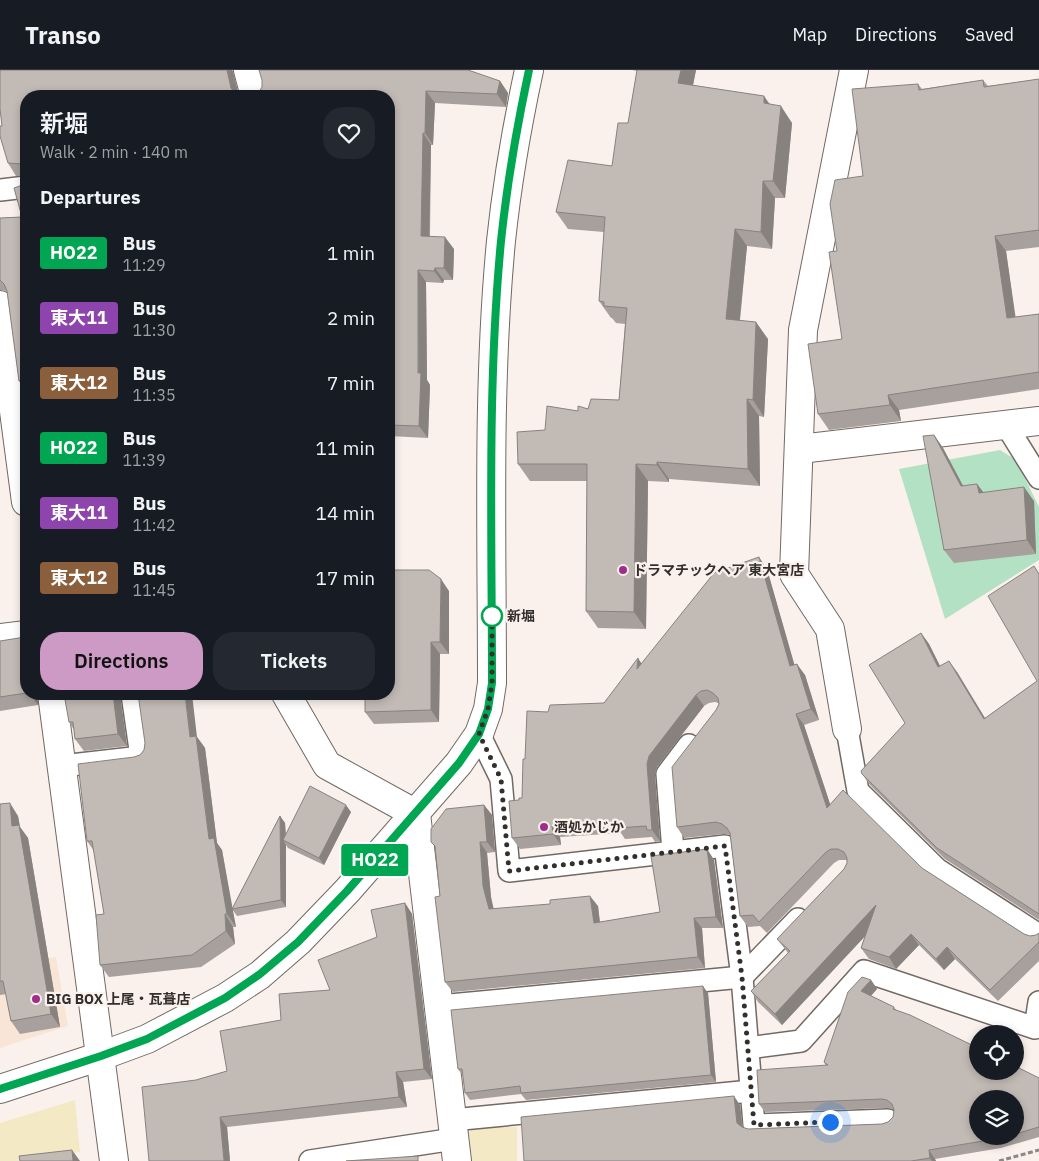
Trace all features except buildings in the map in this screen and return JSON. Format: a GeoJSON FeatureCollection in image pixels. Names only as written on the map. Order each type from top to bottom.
{"type":"FeatureCollection","features":[{"type":"Feature","properties":{"kind":"street"},"geometry":{"type":"LineString","coordinates":[[248,70],[253,90]]}},
{"type":"Feature","properties":{"kind":"street"},"geometry":{"type":"LineString","coordinates":[[0,1089],[147,1039],[225,998],[260,974],[298,942],[347,891],[459,763],[479,734],[488,709],[492,683],[493,369],[501,241],[517,126],[529,70]]}},
{"type":"Feature","properties":{"kind":"street"},"geometry":{"type":"LineString","coordinates":[[847,729],[830,628],[794,574],[803,330],[854,70]]}},
{"type":"Feature","properties":{"kind":"street"},"geometry":{"type":"LineString","coordinates":[[0,305],[20,457]]}},
{"type":"Feature","properties":{"kind":"street"},"geometry":{"type":"LineString","coordinates":[[800,448],[1039,421]]}},
{"type":"Feature","properties":{"kind":"street"},"geometry":{"type":"LineString","coordinates":[[0,638],[20,635]]}},
{"type":"Feature","properties":{"kind":"street"},"geometry":{"type":"LineString","coordinates":[[53,700],[114,1161]]}},
{"type":"Feature","properties":{"kind":"street"},"geometry":{"type":"LineString","coordinates":[[289,700],[327,765],[416,814]]}},
{"type":"Feature","properties":{"kind":"street"},"geometry":{"type":"LineString","coordinates":[[416,814],[454,1140]]}},
{"type":"Feature","properties":{"kind":"lane"},"geometry":{"type":"LineString","coordinates":[[0,190],[20,187]]}},
{"type":"Feature","properties":{"kind":"lane"},"geometry":{"type":"LineString","coordinates":[[1006,425],[1039,478]]}},
{"type":"Feature","properties":{"kind":"lane"},"geometry":{"type":"LineString","coordinates":[[62,766],[141,758],[133,700]]}},
{"type":"Feature","properties":{"kind":"lane"},"geometry":{"type":"LineString","coordinates":[[673,852],[667,774],[702,729]]}},
{"type":"Feature","properties":{"kind":"lane"},"geometry":{"type":"LineString","coordinates":[[847,729],[858,791],[937,869],[1039,935]]}},
{"type":"Feature","properties":{"kind":"lane"},"geometry":{"type":"LineString","coordinates":[[479,734],[501,779],[509,871],[725,846],[742,977],[754,1125],[888,1120]]}},
{"type":"Feature","properties":{"kind":"lane"},"geometry":{"type":"LineString","coordinates":[[439,1006],[742,977],[809,907]]}},
{"type":"Feature","properties":{"kind":"lane"},"geometry":{"type":"LineString","coordinates":[[748,1048],[801,1041],[864,971],[1035,1028],[1039,1002]]}},
{"type":"Feature","properties":{"kind":"lane"},"geometry":{"type":"LineString","coordinates":[[310,1161],[454,1140],[751,1091]]}},
{"type":"Feature","properties":{"kind":"path"},"geometry":{"type":"LineString","coordinates":[[999,1161],[1039,1150]]}},
{"type":"Feature","properties":{"kind":"shaded area"},"geometry":{"type":"Polygon","coordinates":[[[56,957],[68,1026],[0,1048],[0,965],[56,957]]]}},
{"type":"Feature","properties":{"kind":"green space"},"geometry":{"type":"Polygon","coordinates":[[[1000,450],[1016,460],[1039,507],[1039,560],[945,619],[899,469],[1000,450]]]}},
{"type":"Feature","properties":{"kind":"sand"},"geometry":{"type":"Polygon","coordinates":[[[75,1100],[80,1152],[21,1159],[21,1161],[0,1161],[0,1123],[75,1100]]]}},
{"type":"Feature","properties":{"kind":"sand"},"geometry":{"type":"Polygon","coordinates":[[[474,1127],[517,1127],[517,1161],[466,1161],[463,1138],[474,1127]]]}},
{"type":"Feature","properties":{"kind":"bus line","name":"HO22"},"geometry":{"type":"LineString","coordinates":[[0,1089],[147,1039],[225,998],[260,974],[298,942],[347,891],[459,763],[479,734],[488,709],[492,683],[493,369],[501,241],[517,126],[529,70]]}},
{"type":"Feature","properties":{"kind":"place","name":"ドラマチックヘア 東大宮店"},"geometry":{"type":"Point","coordinates":[623,570]}},
{"type":"Feature","properties":{"kind":"place","name":"新堀"},"geometry":{"type":"Point","coordinates":[492,616]}},
{"type":"Feature","properties":{"kind":"place","name":"酒処かじか"},"geometry":{"type":"Point","coordinates":[544,827]}},
{"type":"Feature","properties":{"kind":"place","name":"BIG BOX 上尾・瓦葺店"},"geometry":{"type":"Point","coordinates":[36,999]}},
{"type":"Feature","properties":{"kind":"route"},"geometry":{"type":"LineString","coordinates":[[492,616],[492,608],[492,683],[488,709],[479,734],[501,779],[509,871],[725,846],[742,977],[754,1125],[830,1122]]}}]}
